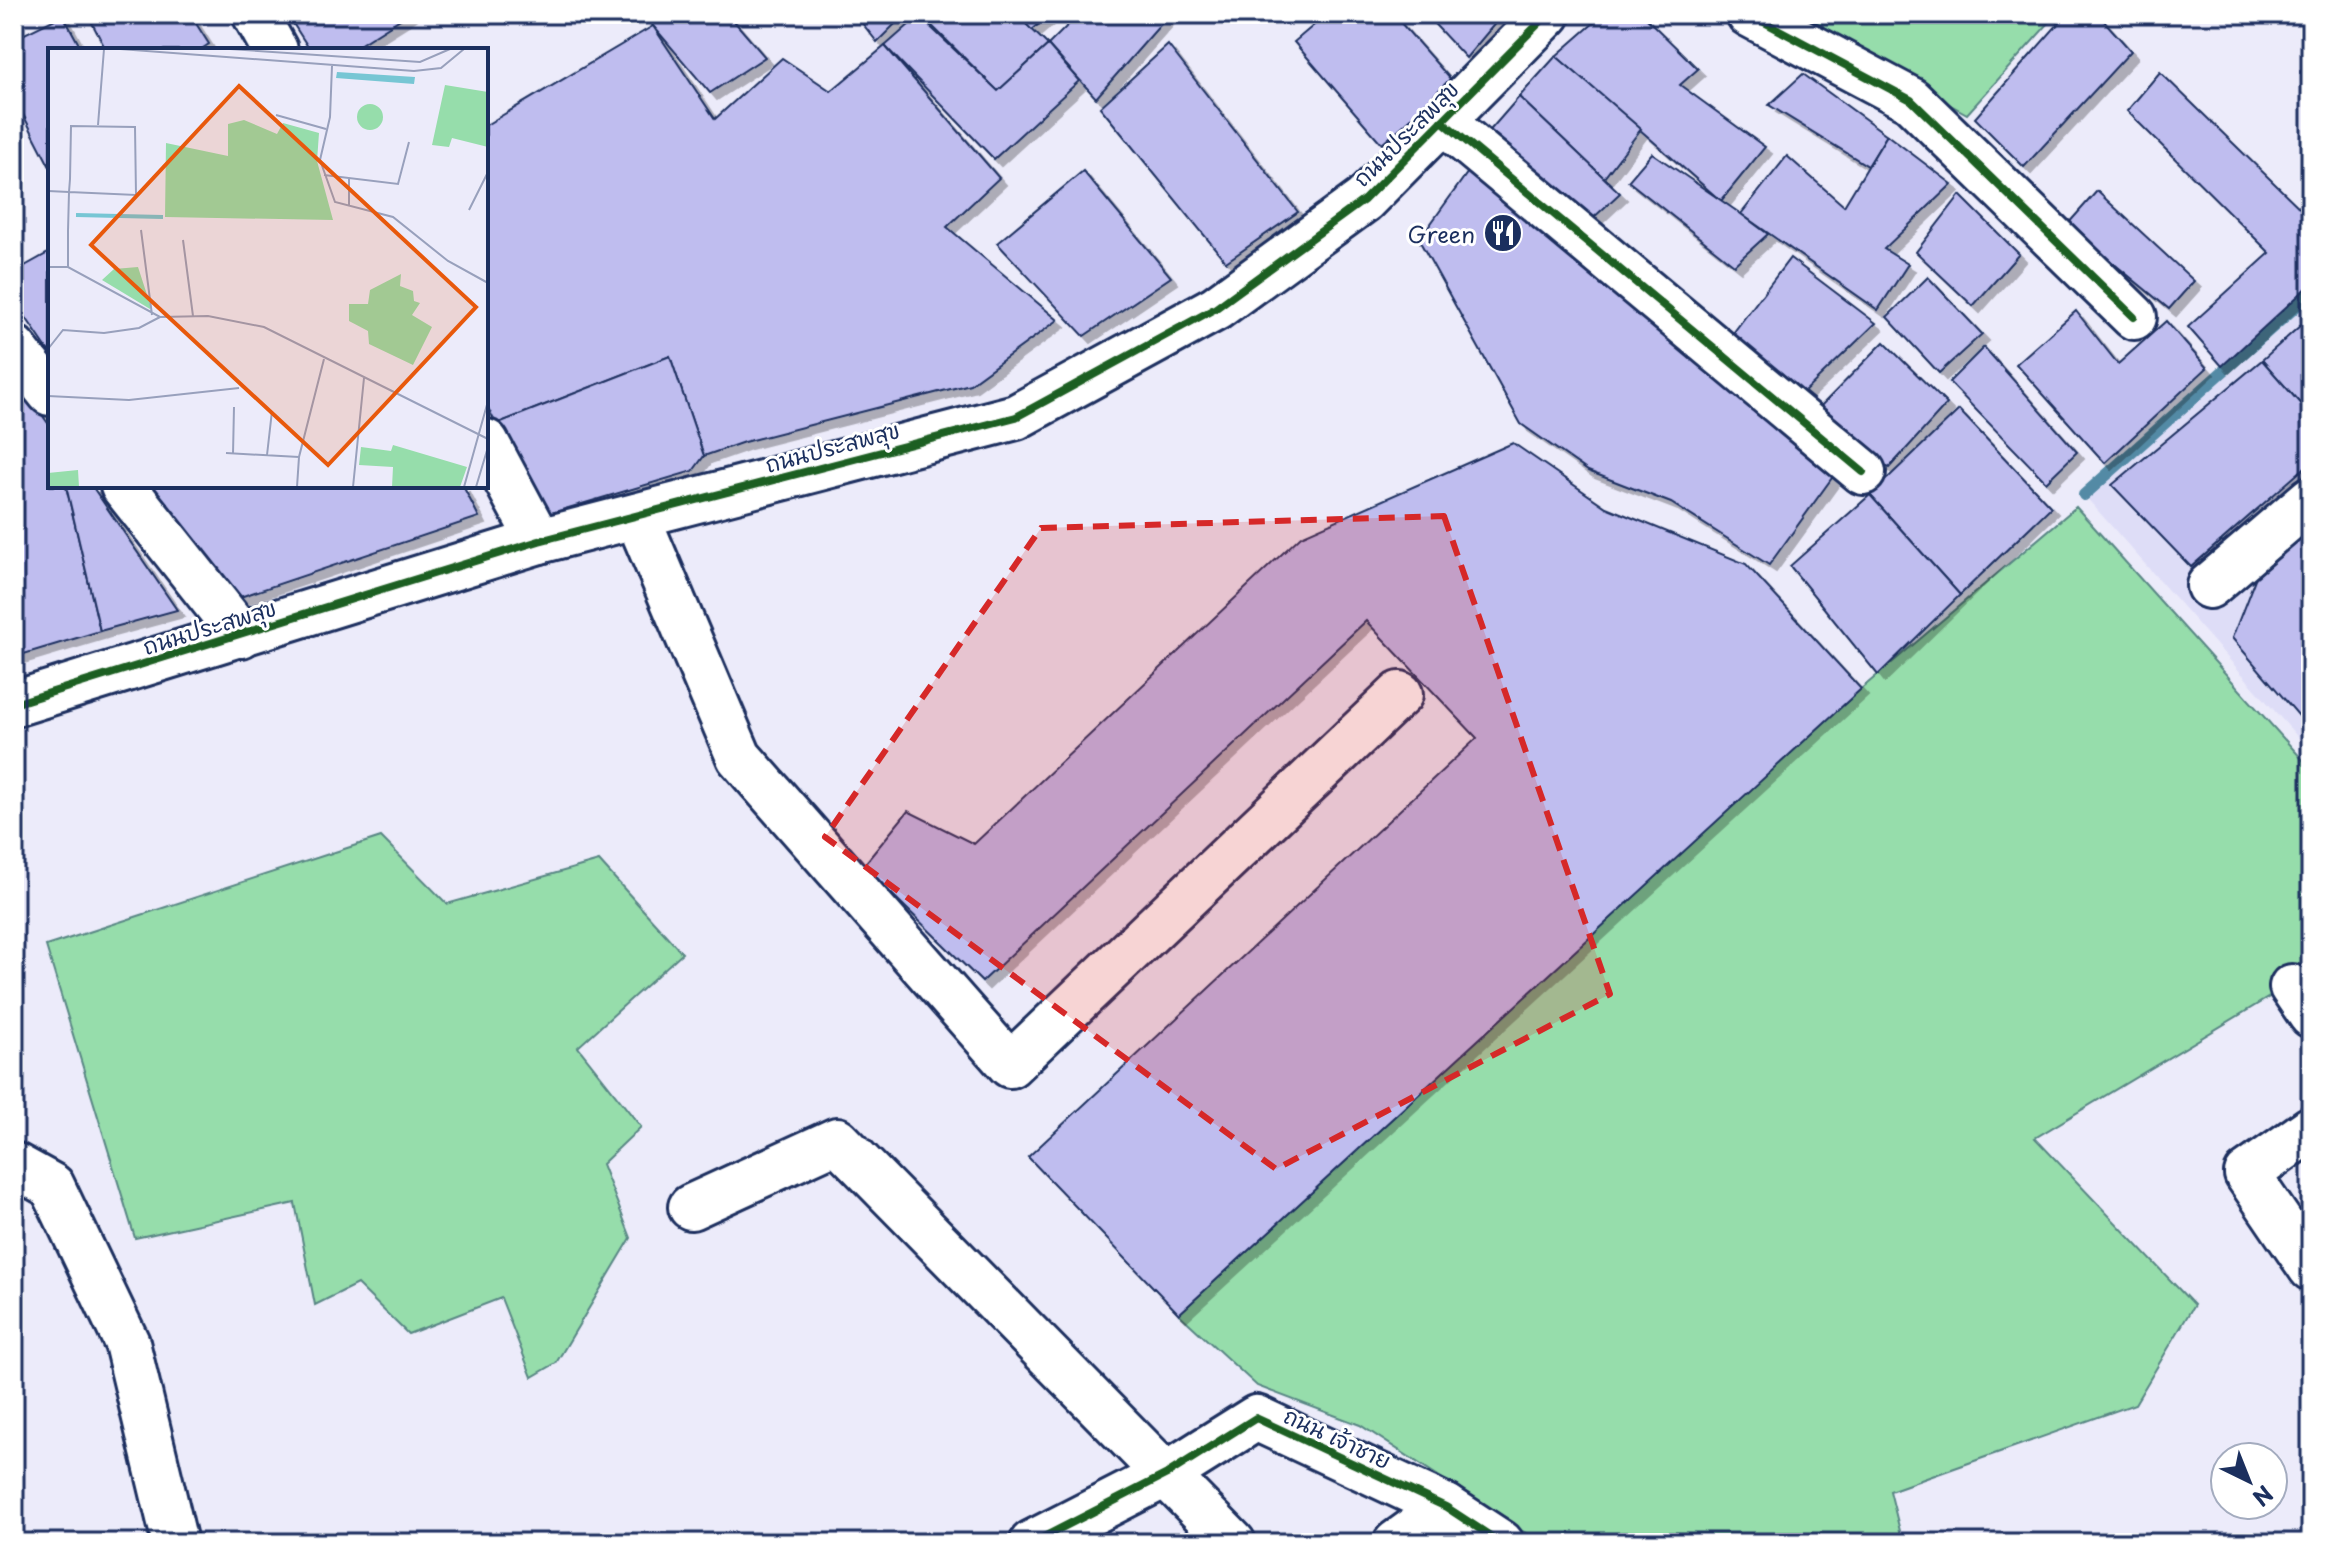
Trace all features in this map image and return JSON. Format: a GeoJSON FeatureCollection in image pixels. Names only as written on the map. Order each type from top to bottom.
{"type":"FeatureCollection","features":[{"type":"Feature","properties":{"kind":"street"},"geometry":{"type":"LineString","coordinates":[[255,14],[274,48]]}},
{"type":"Feature","properties":{"kind":"street","name":"ถนนประสพสุข"},"geometry":{"type":"LineString","coordinates":[[14,704],[539,541],[1016,417],[1216,308],[1364,200],[1548,14]]}},
{"type":"Feature","properties":{"kind":"street"},"geometry":{"type":"LineString","coordinates":[[1749,14],[1911,100],[2134,317]]}},
{"type":"Feature","properties":{"kind":"street"},"geometry":{"type":"LineString","coordinates":[[1442,121],[1863,472]]}},
{"type":"Feature","properties":{"kind":"street"},"geometry":{"type":"LineString","coordinates":[[14,348],[48,390]]}},
{"type":"Feature","properties":{"kind":"street"},"geometry":{"type":"LineString","coordinates":[[488,446],[539,541]]}},
{"type":"Feature","properties":{"kind":"street"},"geometry":{"type":"LineString","coordinates":[[125,488],[241,635]]}},
{"type":"Feature","properties":{"kind":"street"},"geometry":{"type":"LineString","coordinates":[[2209,586],[2311,499]]}},
{"type":"Feature","properties":{"kind":"street"},"geometry":{"type":"LineString","coordinates":[[637,516],[739,757],[1010,1065],[1400,694]]}},
{"type":"Feature","properties":{"kind":"street"},"geometry":{"type":"LineString","coordinates":[[2311,1129],[2247,1174],[2311,1268]]}},
{"type":"Feature","properties":{"kind":"street"},"geometry":{"type":"LineString","coordinates":[[691,1207],[837,1140],[1233,1543]]}},
{"type":"Feature","properties":{"kind":"street"},"geometry":{"type":"LineString","coordinates":[[14,1165],[52,1186],[127,1343],[175,1543]]}},
{"type":"Feature","properties":{"kind":"street","name":"ถนน เจ้าชาย"},"geometry":{"type":"LineString","coordinates":[[1032,1543],[1167,1474],[1256,1418],[1446,1507],[1501,1543]]}},
{"type":"Feature","properties":{"kind":"street"},"geometry":{"type":"LineString","coordinates":[[1396,1543],[1446,1507]]}},
{"type":"Feature","properties":{"kind":"highlighted area"},"geometry":{"type":"Polygon","coordinates":[[[1444,516],[1610,994],[1276,1169],[825,837],[1041,528],[1444,516]]]}},
{"type":"Feature","properties":{"kind":"shaded area"},"geometry":{"type":"Polygon","coordinates":[[[2311,293],[2311,752],[2084,495],[2311,293]]]}},
{"type":"Feature","properties":{"kind":"green space"},"geometry":{"type":"Polygon","coordinates":[[[1787,14],[2057,14],[1967,114],[1787,14]]]}},
{"type":"Feature","properties":{"kind":"green space"},"geometry":{"type":"Polygon","coordinates":[[[2076,507],[2311,769],[2311,972],[2035,1138],[2194,1305],[2135,1404],[1890,1491],[1903,1543],[1541,1543],[1360,1425],[1257,1386],[1179,1314],[1861,689],[2076,507]]]}},
{"type":"Feature","properties":{"kind":"green space"},"geometry":{"type":"Polygon","coordinates":[[[381,837],[447,904],[599,861],[682,953],[578,1047],[641,1127],[602,1164],[631,1238],[556,1363],[532,1377],[501,1298],[408,1334],[357,1284],[315,1305],[295,1203],[135,1238],[46,946],[381,837]]]}},
{"type":"Feature","properties":{"kind":"building"},"geometry":{"type":"Polygon","coordinates":[[[104,14],[190,14],[209,44],[203,48],[105,48],[91,21],[104,14]]]}},
{"type":"Feature","properties":{"kind":"building"},"geometry":{"type":"Polygon","coordinates":[[[287,14],[408,14],[354,48],[309,48],[287,14]]]}},
{"type":"Feature","properties":{"kind":"building"},"geometry":{"type":"Polygon","coordinates":[[[643,14],[728,14],[765,57],[710,93],[643,14]]]}},
{"type":"Feature","properties":{"kind":"building"},"geometry":{"type":"Polygon","coordinates":[[[855,14],[905,14],[877,42],[855,14]]]}},
{"type":"Feature","properties":{"kind":"building"},"geometry":{"type":"Polygon","coordinates":[[[920,14],[1016,14],[1048,45],[998,91],[920,14]]]}},
{"type":"Feature","properties":{"kind":"building"},"geometry":{"type":"Polygon","coordinates":[[[1016,14],[1051,14],[1032,30],[1016,14]]]}},
{"type":"Feature","properties":{"kind":"building"},"geometry":{"type":"Polygon","coordinates":[[[1079,14],[1169,15],[1096,98],[1048,45],[1079,14]]]}},
{"type":"Feature","properties":{"kind":"building"},"geometry":{"type":"Polygon","coordinates":[[[1327,14],[1393,14],[1453,82],[1382,144],[1294,42],[1327,14]]]}},
{"type":"Feature","properties":{"kind":"building"},"geometry":{"type":"Polygon","coordinates":[[[1425,14],[1503,14],[1466,58],[1425,14]]]}},
{"type":"Feature","properties":{"kind":"building"},"geometry":{"type":"Polygon","coordinates":[[[1604,14],[1642,14],[1698,69],[1680,85],[1765,147],[1721,201],[1556,56],[1604,14]]]}},
{"type":"Feature","properties":{"kind":"building"},"geometry":{"type":"Polygon","coordinates":[[[2067,14],[2098,14],[2131,51],[2024,167],[1975,118],[2067,14]]]}},
{"type":"Feature","properties":{"kind":"building"},"geometry":{"type":"Polygon","coordinates":[[[63,15],[81,48],[48,48],[48,163],[14,97],[14,39],[63,15]]]}},
{"type":"Feature","properties":{"kind":"building"},"geometry":{"type":"Polygon","coordinates":[[[919,16],[998,91],[1048,45],[1079,81],[994,159],[885,46],[919,16]]]}},
{"type":"Feature","properties":{"kind":"building"},"geometry":{"type":"Polygon","coordinates":[[[653,26],[715,119],[782,58],[831,91],[885,46],[999,178],[947,227],[1058,320],[970,384],[744,442],[704,456],[670,356],[496,424],[488,408],[488,124],[653,26]]]}},
{"type":"Feature","properties":{"kind":"building"},"geometry":{"type":"Polygon","coordinates":[[[1168,45],[1298,212],[1226,262],[1100,107],[1168,45]]]}},
{"type":"Feature","properties":{"kind":"building"},"geometry":{"type":"Polygon","coordinates":[[[1556,56],[1641,129],[1604,178],[1519,97],[1556,56]]]}},
{"type":"Feature","properties":{"kind":"building"},"geometry":{"type":"Polygon","coordinates":[[[2160,72],[2311,219],[2311,284],[2222,366],[2188,327],[2270,253],[2127,111],[2160,72]]]}},
{"type":"Feature","properties":{"kind":"building"},"geometry":{"type":"Polygon","coordinates":[[[1803,74],[1887,135],[1868,166],[1769,105],[1803,74]]]}},
{"type":"Feature","properties":{"kind":"building"},"geometry":{"type":"Polygon","coordinates":[[[1519,97],[1620,193],[1588,223],[1485,136],[1519,97]]]}},
{"type":"Feature","properties":{"kind":"building"},"geometry":{"type":"Polygon","coordinates":[[[1887,135],[1952,184],[1884,249],[1908,264],[1878,310],[1741,214],[1787,156],[1844,206],[1887,135]]]}},
{"type":"Feature","properties":{"kind":"building"},"geometry":{"type":"Polygon","coordinates":[[[1652,153],[1768,234],[1734,265],[1628,181],[1652,153]]]}},
{"type":"Feature","properties":{"kind":"building"},"geometry":{"type":"Polygon","coordinates":[[[1473,165],[1837,471],[1769,565],[1671,503],[1588,471],[1521,424],[1419,240],[1473,165]]]}},
{"type":"Feature","properties":{"kind":"building"},"geometry":{"type":"Polygon","coordinates":[[[1083,171],[1171,277],[1084,336],[997,243],[1083,171]]]}},
{"type":"Feature","properties":{"kind":"building"},"geometry":{"type":"Polygon","coordinates":[[[2097,191],[2194,281],[2169,309],[2067,225],[2097,191]]]}},
{"type":"Feature","properties":{"kind":"building"},"geometry":{"type":"Polygon","coordinates":[[[1960,195],[2019,254],[1973,306],[1916,252],[1960,195]]]}},
{"type":"Feature","properties":{"kind":"building"},"geometry":{"type":"Polygon","coordinates":[[[48,253],[48,350],[14,300],[14,272],[48,253]]]}},
{"type":"Feature","properties":{"kind":"building"},"geometry":{"type":"Polygon","coordinates":[[[1790,258],[1876,323],[1797,399],[1727,341],[1790,258]]]}},
{"type":"Feature","properties":{"kind":"building"},"geometry":{"type":"Polygon","coordinates":[[[1928,277],[1982,334],[1939,373],[1887,317],[1928,277]]]}},
{"type":"Feature","properties":{"kind":"building"},"geometry":{"type":"Polygon","coordinates":[[[2076,311],[2118,364],[2166,321],[2207,368],[2105,463],[2016,364],[2076,311]]]}},
{"type":"Feature","properties":{"kind":"building"},"geometry":{"type":"Polygon","coordinates":[[[2311,316],[2311,416],[2262,360],[2311,316]]]}},
{"type":"Feature","properties":{"kind":"building"},"geometry":{"type":"Polygon","coordinates":[[[1884,342],[1947,404],[1889,468],[1804,423],[1884,342]]]}},
{"type":"Feature","properties":{"kind":"building"},"geometry":{"type":"Polygon","coordinates":[[[1984,347],[2077,452],[2046,482],[1949,382],[1984,347]]]}},
{"type":"Feature","properties":{"kind":"building"},"geometry":{"type":"Polygon","coordinates":[[[670,356],[704,456],[693,471],[538,517],[496,424],[670,356]]]}},
{"type":"Feature","properties":{"kind":"building"},"geometry":{"type":"Polygon","coordinates":[[[2262,360],[2311,416],[2311,462],[2191,567],[2112,485],[2262,360]]]}},
{"type":"Feature","properties":{"kind":"building"},"geometry":{"type":"Polygon","coordinates":[[[14,376],[48,423],[48,488],[66,488],[100,631],[14,657],[14,376]]]}},
{"type":"Feature","properties":{"kind":"building"},"geometry":{"type":"Polygon","coordinates":[[[1959,410],[2051,507],[1960,595],[1870,495],[1959,410]]]}},
{"type":"Feature","properties":{"kind":"building"},"geometry":{"type":"Polygon","coordinates":[[[1513,443],[1606,507],[1746,564],[1861,689],[1179,1314],[1028,1157],[1477,738],[1366,621],[982,982],[863,866],[908,811],[974,844],[1301,536],[1513,443]]]}},
{"type":"Feature","properties":{"kind":"building"},"geometry":{"type":"Polygon","coordinates":[[[66,488],[93,488],[177,610],[100,631],[66,488]]]}},
{"type":"Feature","properties":{"kind":"building"},"geometry":{"type":"Polygon","coordinates":[[[148,488],[464,488],[479,517],[237,598],[148,488]]]}},
{"type":"Feature","properties":{"kind":"building"},"geometry":{"type":"Polygon","coordinates":[[[1870,495],[1960,595],[1878,675],[1790,566],[1870,495]]]}},
{"type":"Feature","properties":{"kind":"building"},"geometry":{"type":"Polygon","coordinates":[[[2311,526],[2311,730],[2232,638],[2262,561],[2311,526]]]}},
{"type":"Feature","properties":{"kind":"waterway"},"geometry":{"type":"LineString","coordinates":[[2084,495],[2311,293]]}},
{"type":"Feature","properties":{"kind":"cycle path"},"geometry":{"type":"LineString","coordinates":[[14,704],[539,541],[1016,417],[1216,308],[1364,200],[1548,14]]}},
{"type":"Feature","properties":{"kind":"cycle path"},"geometry":{"type":"LineString","coordinates":[[1749,14],[1911,100],[2134,317]]}},
{"type":"Feature","properties":{"kind":"cycle path"},"geometry":{"type":"LineString","coordinates":[[1442,121],[1863,472]]}},
{"type":"Feature","properties":{"kind":"cycle path"},"geometry":{"type":"LineString","coordinates":[[1032,1543],[1167,1474],[1256,1418],[1446,1507],[1501,1543]]}},
{"type":"Feature","properties":{"kind":"place","name":"Green"},"geometry":{"type":"Point","coordinates":[1503,233]}}]}
